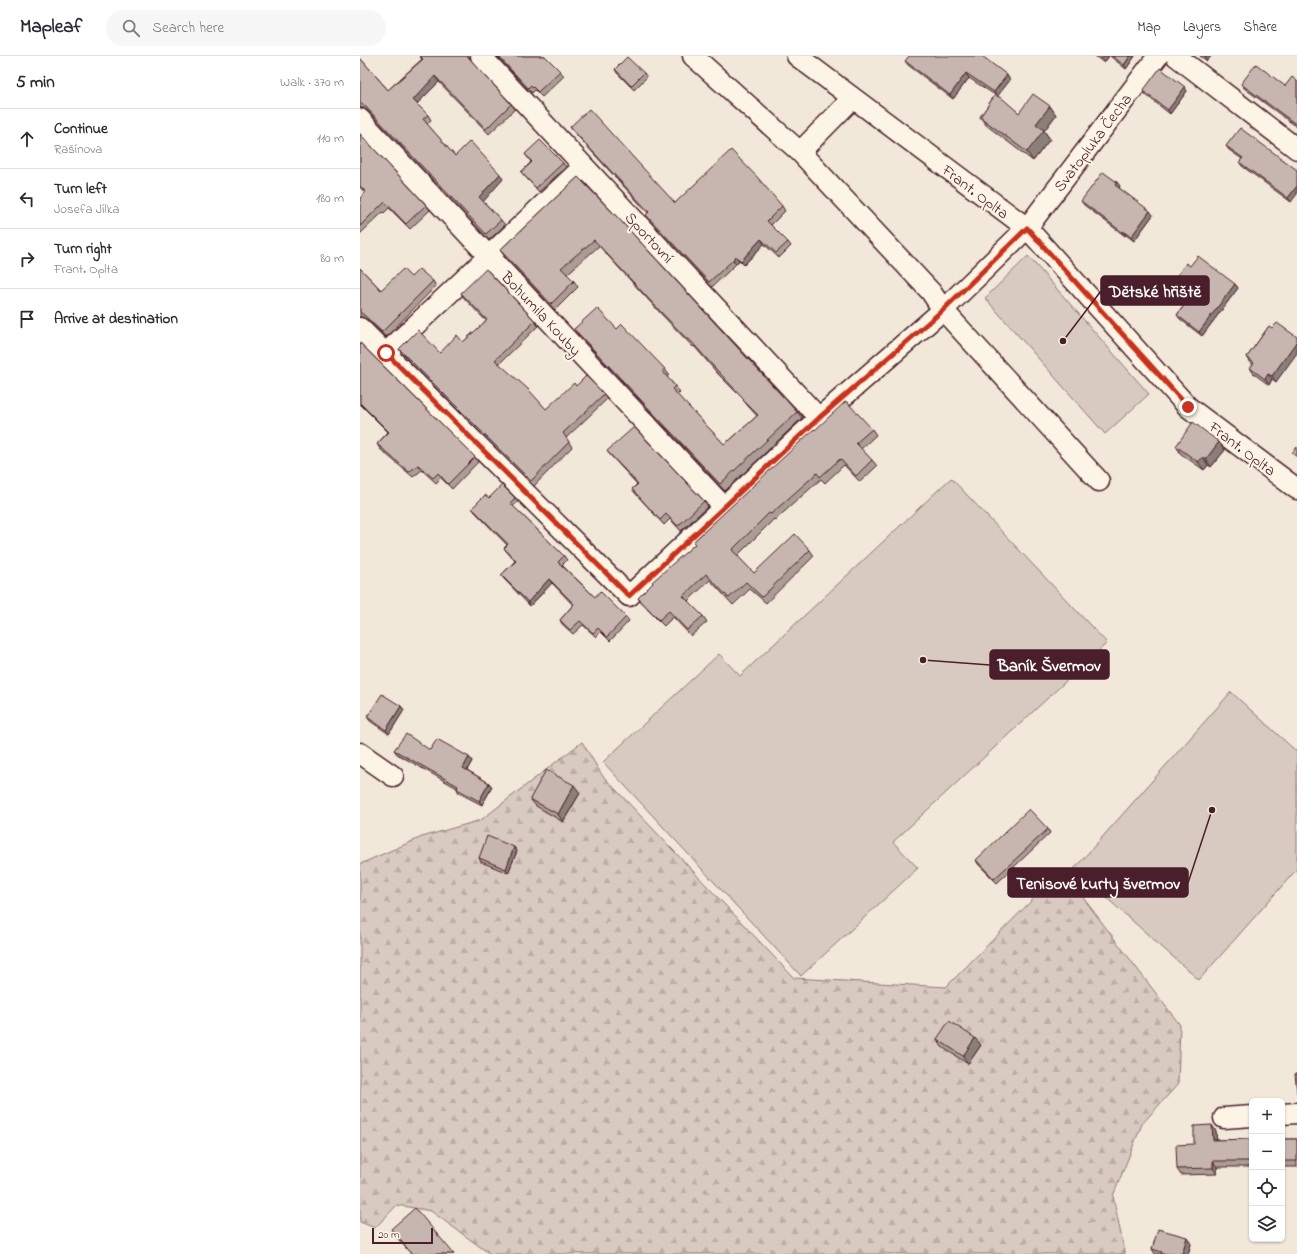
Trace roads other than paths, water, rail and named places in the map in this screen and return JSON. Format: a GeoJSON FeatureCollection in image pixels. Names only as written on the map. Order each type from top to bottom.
{"type":"FeatureCollection","features":[{"type":"Feature","properties":{"kind":"street","name":"Sportovní"},"geometry":{"type":"LineString","coordinates":[[481,56],[819,418]]}},
{"type":"Feature","properties":{"kind":"street"},"geometry":{"type":"LineString","coordinates":[[693,56],[800,152],[931,292],[943,310],[1099,481]]}},
{"type":"Feature","properties":{"kind":"street","name":"Frant. Oplta"},"geometry":{"type":"LineString","coordinates":[[797,56],[1027,228],[1188,407],[1297,489]]}},
{"type":"Feature","properties":{"kind":"street","name":"Svatopluka Čecha"},"geometry":{"type":"LineString","coordinates":[[386,353],[629,596],[819,418],[943,310],[1027,228],[1158,56]]}},
{"type":"Feature","properties":{"kind":"street"},"geometry":{"type":"LineString","coordinates":[[1176,56],[1297,149]]}},
{"type":"Feature","properties":{"kind":"street"},"geometry":{"type":"LineString","coordinates":[[800,152],[853,98]]}},
{"type":"Feature","properties":{"kind":"street","name":"Bohumila Kouby"},"geometry":{"type":"LineString","coordinates":[[360,119],[724,507]]}},
{"type":"Feature","properties":{"kind":"street"},"geometry":{"type":"LineString","coordinates":[[360,328],[386,353],[583,167]]}},
{"type":"Feature","properties":{"kind":"street"},"geometry":{"type":"LineString","coordinates":[[360,753],[393,776]]}},
{"type":"Feature","properties":{"kind":"street"},"geometry":{"type":"LineString","coordinates":[[1285,1114],[1297,1113]]}},
{"type":"Feature","properties":{"kind":"street"},"geometry":{"type":"LineString","coordinates":[[1224,1118],[1249,1116]]}},
{"type":"Feature","properties":{"kind":"place","name":"Dětské hřiště"},"geometry":{"type":"Point","coordinates":[1063,341]}},
{"type":"Feature","properties":{"kind":"place","name":"Baník Švermov"},"geometry":{"type":"Point","coordinates":[923,660]}},
{"type":"Feature","properties":{"kind":"place","name":"Tenisové kurty švermov"},"geometry":{"type":"Point","coordinates":[1212,810]}}]}
